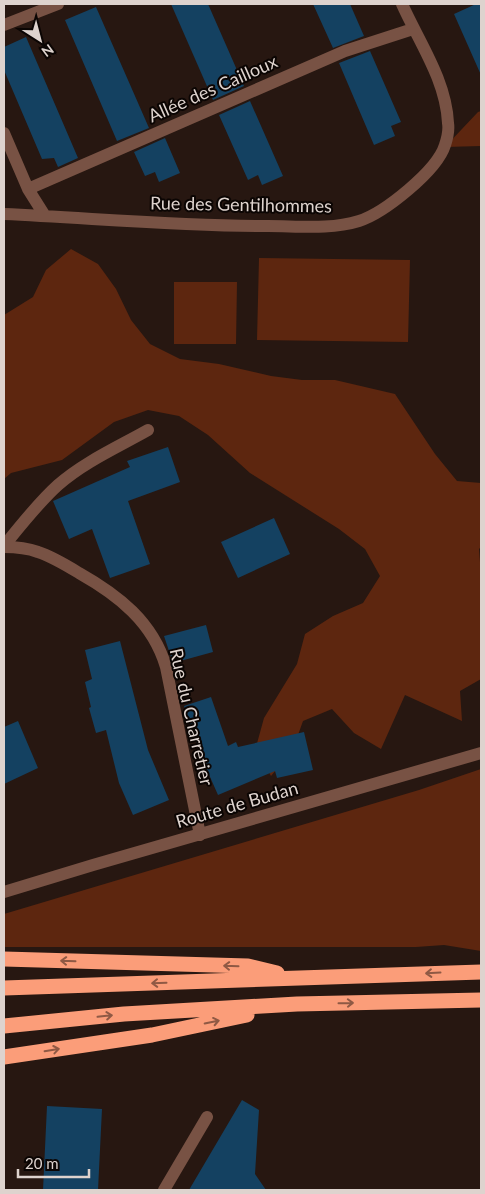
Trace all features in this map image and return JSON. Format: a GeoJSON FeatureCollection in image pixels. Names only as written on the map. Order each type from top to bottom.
{"type":"FeatureCollection","features":[{"type":"Feature","properties":{"kind":"highway"},"geometry":{"type":"LineString","coordinates":[[4,959],[248,966],[295,977]]}},
{"type":"Feature","properties":{"kind":"highway"},"geometry":{"type":"LineString","coordinates":[[4,988],[481,972]]}},
{"type":"Feature","properties":{"kind":"highway"},"geometry":{"type":"LineString","coordinates":[[4,1026],[124,1014],[298,1004],[481,1000]]}},
{"type":"Feature","properties":{"kind":"highway"},"geometry":{"type":"LineString","coordinates":[[4,1057],[152,1035],[298,1004]]}},
{"type":"Feature","properties":{"kind":"street"},"geometry":{"type":"LineString","coordinates":[[4,26],[58,4]]}},
{"type":"Feature","properties":{"kind":"street","name":"Rue des Gentilhommes"},"geometry":{"type":"LineString","coordinates":[[4,214],[242,226],[318,226],[341,225],[360,221],[406,192],[433,166],[445,146],[449,124],[443,91],[402,4]]}},
{"type":"Feature","properties":{"kind":"street","name":"Allée des Cailloux"},"geometry":{"type":"LineString","coordinates":[[28,189],[345,51],[413,29]]}},
{"type":"Feature","properties":{"kind":"street"},"geometry":{"type":"LineString","coordinates":[[4,133],[28,189],[45,216]]}},
{"type":"Feature","properties":{"kind":"street"},"geometry":{"type":"LineString","coordinates":[[4,546],[59,484],[81,468],[148,430]]}},
{"type":"Feature","properties":{"kind":"street","name":"Rue du Charretier"},"geometry":{"type":"LineString","coordinates":[[4,546],[37,551],[70,568],[115,596],[132,610],[144,624],[162,654],[166,667],[200,835]]}},
{"type":"Feature","properties":{"kind":"street","name":"Route de Budan"},"geometry":{"type":"LineString","coordinates":[[4,892],[481,753]]}},
{"type":"Feature","properties":{"kind":"street"},"geometry":{"type":"LineString","coordinates":[[164,1190],[207,1117]]}},
{"type":"Feature","properties":{"kind":"shaded area"},"geometry":{"type":"Polygon","coordinates":[[[481,111],[481,146],[445,147],[478,112],[481,111]]]}},
{"type":"Feature","properties":{"kind":"shaded area"},"geometry":{"type":"Polygon","coordinates":[[[71,249],[98,264],[116,289],[131,320],[150,344],[180,359],[219,364],[271,376],[302,380],[335,380],[395,394],[435,454],[457,481],[481,483],[481,547],[479,549],[481,575],[481,679],[460,691],[462,721],[405,695],[381,749],[354,733],[332,709],[303,721],[293,749],[271,776],[256,747],[264,718],[297,664],[305,634],[333,616],[363,603],[380,576],[365,549],[339,529],[250,473],[208,435],[179,416],[148,410],[114,422],[62,460],[11,473],[4,479],[4,315],[33,297],[46,270],[71,249]]]}},
{"type":"Feature","properties":{"kind":"shaded area"},"geometry":{"type":"Polygon","coordinates":[[[259,258],[410,260],[408,342],[257,340],[259,258]]]}},
{"type":"Feature","properties":{"kind":"shaded area"},"geometry":{"type":"Polygon","coordinates":[[[174,282],[237,282],[236,344],[174,344],[174,282]]]}},
{"type":"Feature","properties":{"kind":"shaded area"},"geometry":{"type":"Polygon","coordinates":[[[481,769],[481,951],[444,945],[416,947],[4,947],[4,914],[419,790],[481,769]]]}},
{"type":"Feature","properties":{"kind":"building"},"geometry":{"type":"Polygon","coordinates":[[[171,4],[208,4],[244,86],[213,100],[171,4]]]}},
{"type":"Feature","properties":{"kind":"building"},"geometry":{"type":"Polygon","coordinates":[[[313,4],[350,4],[364,36],[333,48],[313,4]]]}},
{"type":"Feature","properties":{"kind":"building"},"geometry":{"type":"Polygon","coordinates":[[[476,4],[481,4],[481,75],[454,14],[476,4]]]}},
{"type":"Feature","properties":{"kind":"building"},"geometry":{"type":"Polygon","coordinates":[[[96,7],[149,128],[117,141],[65,20],[96,7]]]}},
{"type":"Feature","properties":{"kind":"building"},"geometry":{"type":"Polygon","coordinates":[[[26,37],[78,158],[58,167],[54,158],[42,159],[4,70],[4,47],[26,37]]]}},
{"type":"Feature","properties":{"kind":"building"},"geometry":{"type":"Polygon","coordinates":[[[370,51],[401,122],[391,126],[395,136],[374,145],[339,63],[370,51]]]}},
{"type":"Feature","properties":{"kind":"building"},"geometry":{"type":"Polygon","coordinates":[[[250,101],[283,176],[262,185],[258,175],[248,180],[219,115],[250,101]]]}},
{"type":"Feature","properties":{"kind":"building"},"geometry":{"type":"Polygon","coordinates":[[[165,138],[180,173],[159,182],[155,172],[145,176],[134,152],[165,138]]]}},
{"type":"Feature","properties":{"kind":"building"},"geometry":{"type":"Polygon","coordinates":[[[168,447],[180,482],[128,501],[150,564],[110,578],[92,529],[69,539],[53,501],[130,467],[127,461],[168,447]]]}},
{"type":"Feature","properties":{"kind":"building"},"geometry":{"type":"Polygon","coordinates":[[[274,518],[290,554],[238,578],[221,542],[274,518]]]}},
{"type":"Feature","properties":{"kind":"building"},"geometry":{"type":"Polygon","coordinates":[[[206,625],[213,652],[173,663],[164,636],[206,625]]]}},
{"type":"Feature","properties":{"kind":"building"},"geometry":{"type":"Polygon","coordinates":[[[120,641],[148,750],[169,800],[133,815],[119,783],[106,730],[96,733],[89,708],[91,707],[85,682],[92,679],[85,650],[120,641]]]}},
{"type":"Feature","properties":{"kind":"building"},"geometry":{"type":"Polygon","coordinates":[[[211,697],[228,746],[236,742],[238,747],[304,732],[313,770],[277,778],[275,771],[218,795],[203,761],[184,706],[211,697]]]}},
{"type":"Feature","properties":{"kind":"building"},"geometry":{"type":"Polygon","coordinates":[[[18,721],[38,768],[4,784],[4,727],[18,721]]]}},
{"type":"Feature","properties":{"kind":"building"},"geometry":{"type":"Polygon","coordinates":[[[242,1100],[259,1110],[255,1174],[266,1190],[189,1190],[242,1100]]]}},
{"type":"Feature","properties":{"kind":"building"},"geometry":{"type":"Polygon","coordinates":[[[47,1106],[102,1109],[98,1190],[43,1190],[47,1106]]]}}]}
